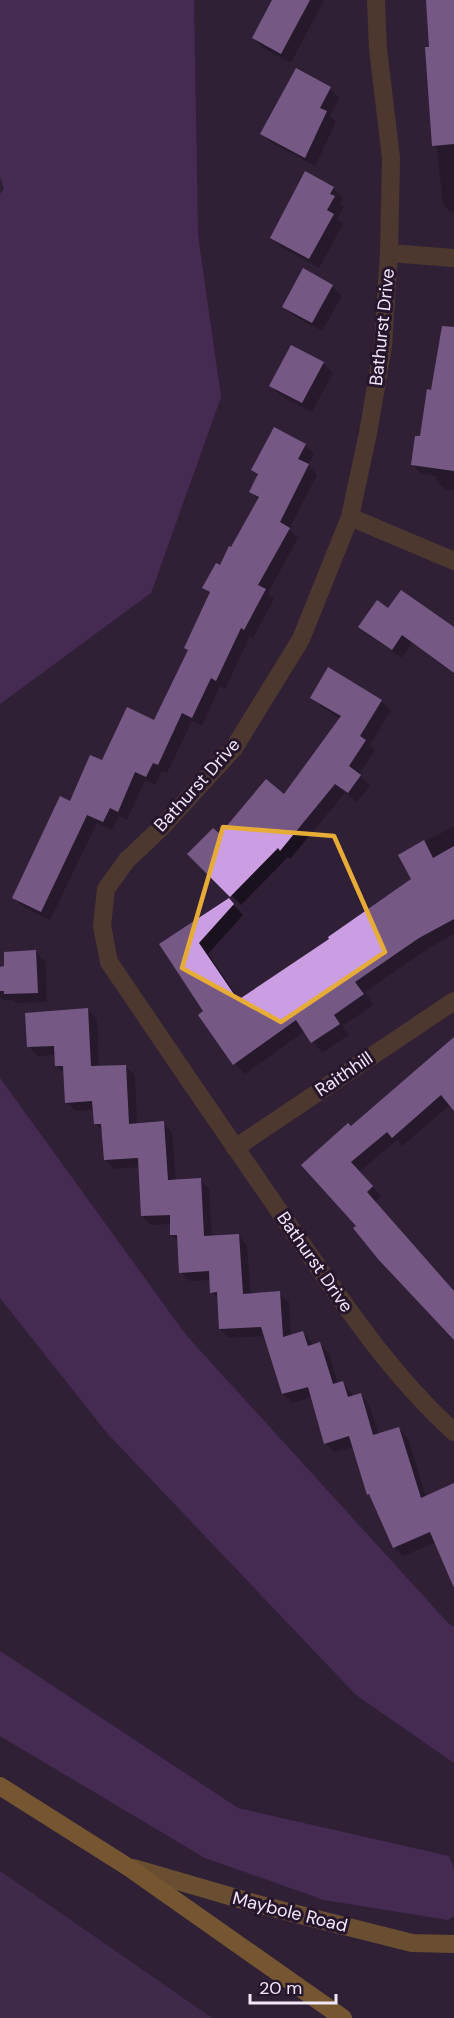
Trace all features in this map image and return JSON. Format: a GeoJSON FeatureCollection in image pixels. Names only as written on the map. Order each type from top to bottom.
{"type":"FeatureCollection","features":[{"type":"Feature","properties":{"kind":"highway"},"geometry":{"type":"LineString","coordinates":[[0,1786],[128,1867],[344,2018]]}},
{"type":"Feature","properties":{"kind":"main road","name":"Maybole Road"},"geometry":{"type":"LineString","coordinates":[[128,1867],[257,1904],[412,1942],[454,1944]]}},
{"type":"Feature","properties":{"kind":"street","name":"Bathurst Drive"},"geometry":{"type":"LineString","coordinates":[[376,0],[378,49],[391,158],[389,253],[383,346],[350,517],[301,639],[234,748],[161,828],[127,860],[106,889],[102,926],[109,962],[235,1148],[363,1330],[431,1412],[454,1432]]}},
{"type":"Feature","properties":{"kind":"street"},"geometry":{"type":"LineString","coordinates":[[389,253],[454,258]]}},
{"type":"Feature","properties":{"kind":"street"},"geometry":{"type":"LineString","coordinates":[[350,517],[454,561]]}},
{"type":"Feature","properties":{"kind":"street","name":"Raithhill"},"geometry":{"type":"LineString","coordinates":[[235,1148],[454,1001]]}},
{"type":"Feature","properties":{"kind":"highlighted area"},"geometry":{"type":"Polygon","coordinates":[[[223,827],[334,836],[385,952],[281,1022],[182,968],[223,827]]]}},
{"type":"Feature","properties":{"kind":"shaded area"},"geometry":{"type":"Polygon","coordinates":[[[0,0],[194,0],[198,235],[221,397],[151,593],[0,704],[0,194],[4,189],[0,176],[0,0]]]}},
{"type":"Feature","properties":{"kind":"shaded area"},"geometry":{"type":"Polygon","coordinates":[[[0,1078],[186,1335],[454,1627],[454,1763],[356,1695],[107,1433],[0,1298],[0,1078]]]}},
{"type":"Feature","properties":{"kind":"shaded area"},"geometry":{"type":"Polygon","coordinates":[[[0,1651],[238,1808],[449,1856],[454,1869],[454,1916],[448,1920],[324,1900],[205,1858],[0,1736],[0,1651]]]}},
{"type":"Feature","properties":{"kind":"shaded area"},"geometry":{"type":"Polygon","coordinates":[[[0,1871],[212,2018],[0,2018],[0,1871]]]}},
{"type":"Feature","properties":{"kind":"building"},"geometry":{"type":"Polygon","coordinates":[[[272,0],[310,0],[281,54],[252,38],[272,0]]]}},
{"type":"Feature","properties":{"kind":"building"},"geometry":{"type":"Polygon","coordinates":[[[426,0],[454,0],[454,144],[432,146],[425,47],[429,47],[426,0]]]}},
{"type":"Feature","properties":{"kind":"building"},"geometry":{"type":"Polygon","coordinates":[[[296,68],[331,87],[320,108],[327,111],[305,158],[260,134],[296,68]]]}},
{"type":"Feature","properties":{"kind":"building"},"geometry":{"type":"Polygon","coordinates":[[[305,171],[334,187],[330,194],[335,196],[327,210],[334,214],[309,259],[270,238],[305,171]]]}},
{"type":"Feature","properties":{"kind":"building"},"geometry":{"type":"Polygon","coordinates":[[[303,268],[333,285],[312,323],[282,307],[303,268]]]}},
{"type":"Feature","properties":{"kind":"building"},"geometry":{"type":"Polygon","coordinates":[[[442,326],[454,327],[454,471],[411,465],[415,436],[420,436],[427,389],[431,390],[442,326]]]}},
{"type":"Feature","properties":{"kind":"building"},"geometry":{"type":"Polygon","coordinates":[[[291,345],[324,362],[302,403],[269,386],[291,345]]]}},
{"type":"Feature","properties":{"kind":"building"},"geometry":{"type":"Polygon","coordinates":[[[274,427],[306,444],[298,459],[309,464],[280,522],[290,528],[258,585],[266,589],[244,630],[241,628],[216,681],[211,678],[192,718],[182,713],[158,765],[153,763],[146,777],[135,772],[118,812],[110,808],[103,822],[87,815],[41,912],[12,898],[60,796],[70,801],[90,755],[102,760],[127,707],[154,720],[188,650],[184,648],[210,592],[202,588],[216,563],[220,565],[259,497],[249,492],[258,474],[251,470],[274,427]]]}},
{"type":"Feature","properties":{"kind":"building"},"geometry":{"type":"Polygon","coordinates":[[[401,590],[454,627],[454,673],[402,635],[392,650],[358,627],[377,600],[388,608],[401,590]]]}},
{"type":"Feature","properties":{"kind":"building"},"geometry":{"type":"Polygon","coordinates":[[[328,667],[382,700],[360,736],[366,740],[349,766],[361,775],[348,793],[335,784],[280,851],[278,848],[230,897],[187,854],[213,828],[220,834],[266,779],[284,794],[341,716],[310,698],[328,667]]]}},
{"type":"Feature","properties":{"kind":"building"},"geometry":{"type":"Polygon","coordinates":[[[424,840],[433,858],[454,846],[454,919],[419,938],[355,982],[364,994],[334,1015],[340,1024],[311,1043],[296,1020],[233,1065],[198,1015],[203,1011],[159,944],[229,898],[234,904],[199,943],[238,1000],[329,939],[328,937],[411,879],[398,855],[424,840]]]}},
{"type":"Feature","properties":{"kind":"building"},"geometry":{"type":"Polygon","coordinates":[[[36,950],[38,993],[4,994],[4,991],[0,991],[0,967],[4,966],[4,952],[36,950]]]}},
{"type":"Feature","properties":{"kind":"building"},"geometry":{"type":"Polygon","coordinates":[[[88,1008],[91,1066],[126,1065],[129,1124],[164,1121],[168,1180],[201,1178],[204,1236],[239,1234],[243,1294],[280,1291],[283,1337],[303,1331],[308,1346],[320,1342],[333,1384],[343,1381],[348,1397],[361,1393],[373,1435],[399,1427],[421,1498],[454,1483],[454,1588],[430,1532],[393,1548],[369,1494],[367,1495],[349,1436],[324,1444],[308,1387],[282,1394],[261,1327],[219,1329],[217,1292],[210,1293],[209,1271],[179,1273],[177,1235],[170,1235],[170,1215],[141,1216],[138,1158],[104,1160],[101,1124],[94,1124],[92,1101],[65,1103],[63,1066],[55,1066],[54,1046],[27,1047],[25,1013],[88,1008]]]}},
{"type":"Feature","properties":{"kind":"building"},"geometry":{"type":"Polygon","coordinates":[[[454,1037],[454,1111],[441,1095],[392,1138],[387,1132],[351,1162],[373,1186],[367,1192],[454,1291],[454,1340],[378,1259],[353,1228],[356,1226],[301,1165],[348,1123],[351,1126],[454,1037]]]}}]}
